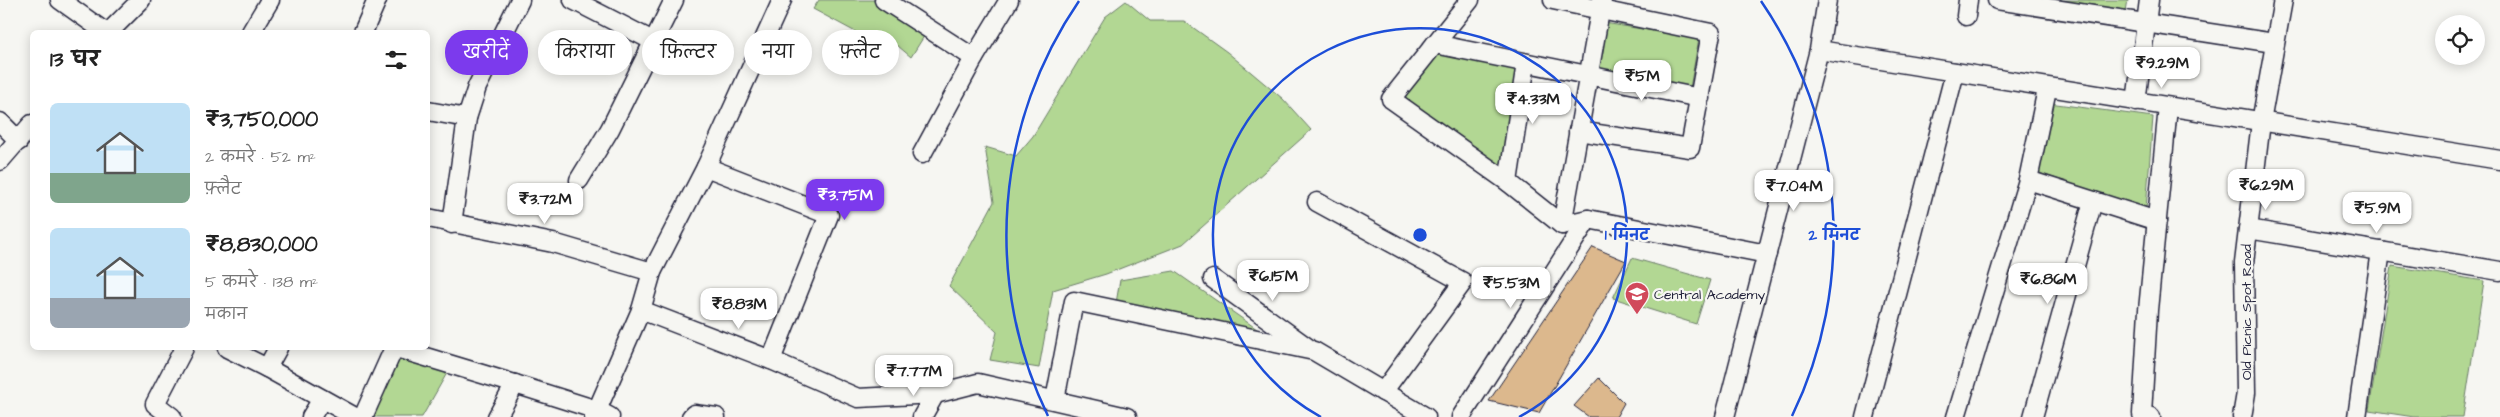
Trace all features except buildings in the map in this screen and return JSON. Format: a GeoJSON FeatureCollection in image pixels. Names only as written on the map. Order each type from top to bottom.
{"type":"FeatureCollection","features":[{"type":"Feature","properties":{"kind":"street"},"geometry":{"type":"LineString","coordinates":[[60,0],[102,30]]}},
{"type":"Feature","properties":{"kind":"street"},"geometry":{"type":"LineString","coordinates":[[111,30],[141,0]]}},
{"type":"Feature","properties":{"kind":"street"},"geometry":{"type":"LineString","coordinates":[[252,30],[270,0]]}},
{"type":"Feature","properties":{"kind":"street"},"geometry":{"type":"LineString","coordinates":[[363,30],[377,0]]}},
{"type":"Feature","properties":{"kind":"street"},"geometry":{"type":"LineString","coordinates":[[452,224],[467,118],[477,87],[520,0]]}},
{"type":"Feature","properties":{"kind":"street"},"geometry":{"type":"LineString","coordinates":[[573,0],[642,35]]}},
{"type":"Feature","properties":{"kind":"street"},"geometry":{"type":"LineString","coordinates":[[660,30],[674,0]]}},
{"type":"Feature","properties":{"kind":"street"},"geometry":{"type":"LineString","coordinates":[[402,350],[515,384],[600,415],[641,310],[652,272],[706,167],[782,0]]}},
{"type":"Feature","properties":{"kind":"street"},"geometry":{"type":"LineString","coordinates":[[884,0],[974,58]]}},
{"type":"Feature","properties":{"kind":"street"},"geometry":{"type":"LineString","coordinates":[[922,154],[974,58],[1009,0]]}},
{"type":"Feature","properties":{"kind":"street"},"geometry":{"type":"LineString","coordinates":[[1470,0],[1391,99],[1508,182],[1562,225]]}},
{"type":"Feature","properties":{"kind":"street"},"geometry":{"type":"LineString","coordinates":[[1553,0],[1602,4],[1711,33],[1690,148],[1578,132]]}},
{"type":"Feature","properties":{"kind":"street"},"geometry":{"type":"LineString","coordinates":[[1725,417],[1819,50],[1827,0]]}},
{"type":"Feature","properties":{"kind":"street"},"geometry":{"type":"LineString","coordinates":[[1997,0],[2022,1],[2146,24],[2274,43]]}},
{"type":"Feature","properties":{"kind":"street"},"geometry":{"type":"LineString","coordinates":[[2136,102],[2149,0]]}},
{"type":"Feature","properties":{"kind":"street","name":"Old Picnic Spot Road"},"geometry":{"type":"LineString","coordinates":[[2242,417],[2246,393],[2244,263],[2260,122],[2283,0]]}},
{"type":"Feature","properties":{"kind":"street"},"geometry":{"type":"LineString","coordinates":[[1562,225],[1602,4]]}},
{"type":"Feature","properties":{"kind":"street"},"geometry":{"type":"LineString","coordinates":[[1436,44],[1526,64],[1590,74],[1700,98]]}},
{"type":"Feature","properties":{"kind":"street"},"geometry":{"type":"LineString","coordinates":[[1819,50],[2500,160]]}},
{"type":"Feature","properties":{"kind":"street"},"geometry":{"type":"LineString","coordinates":[[1508,182],[1526,64]]}},
{"type":"Feature","properties":{"kind":"street"},"geometry":{"type":"LineString","coordinates":[[579,180],[610,129],[642,67]]}},
{"type":"Feature","properties":{"kind":"street"},"geometry":{"type":"LineString","coordinates":[[1865,417],[1955,72]]}},
{"type":"Feature","properties":{"kind":"street"},"geometry":{"type":"LineString","coordinates":[[1956,417],[2028,180],[2047,88]]}},
{"type":"Feature","properties":{"kind":"street"},"geometry":{"type":"LineString","coordinates":[[2150,417],[2142,414],[2168,107]]}},
{"type":"Feature","properties":{"kind":"street"},"geometry":{"type":"LineString","coordinates":[[430,110],[467,118]]}},
{"type":"Feature","properties":{"kind":"street"},"geometry":{"type":"LineString","coordinates":[[0,122],[19,141]]}},
{"type":"Feature","properties":{"kind":"street"},"geometry":{"type":"LineString","coordinates":[[0,161],[30,127]]}},
{"type":"Feature","properties":{"kind":"street"},"geometry":{"type":"LineString","coordinates":[[706,167],[829,216],[771,360]]}},
{"type":"Feature","properties":{"kind":"street"},"geometry":{"type":"LineString","coordinates":[[2028,180],[2157,221]]}},
{"type":"Feature","properties":{"kind":"street"},"geometry":{"type":"LineString","coordinates":[[2033,417],[2093,201]]}},
{"type":"Feature","properties":{"kind":"street"},"geometry":{"type":"LineString","coordinates":[[1317,202],[1463,282],[1384,392]]}},
{"type":"Feature","properties":{"kind":"street"},"geometry":{"type":"LineString","coordinates":[[430,218],[553,242],[652,272]]}},
{"type":"Feature","properties":{"kind":"street"},"geometry":{"type":"LineString","coordinates":[[1562,225],[1588,219],[1767,254]]}},
{"type":"Feature","properties":{"kind":"street"},"geometry":{"type":"LineString","coordinates":[[1461,417],[1588,219]]}},
{"type":"Feature","properties":{"kind":"street"},"geometry":{"type":"LineString","coordinates":[[2248,229],[2500,270]]}},
{"type":"Feature","properties":{"kind":"street"},"geometry":{"type":"LineString","coordinates":[[2358,417],[2381,251]]}},
{"type":"Feature","properties":{"kind":"street"},"geometry":{"type":"LineString","coordinates":[[1213,279],[1314,351],[1426,417]]}},
{"type":"Feature","properties":{"kind":"street"},"geometry":{"type":"LineString","coordinates":[[1055,400],[1074,301],[1314,351]]}},
{"type":"Feature","properties":{"kind":"street"},"geometry":{"type":"LineString","coordinates":[[641,310],[771,360],[858,398],[935,394],[978,383],[1126,417]]}},
{"type":"Feature","properties":{"kind":"street"},"geometry":{"type":"LineString","coordinates":[[172,417],[155,404],[183,350]]}},
{"type":"Feature","properties":{"kind":"street"},"geometry":{"type":"LineString","coordinates":[[231,350],[268,368],[355,417]]}},
{"type":"Feature","properties":{"kind":"street"},"geometry":{"type":"LineString","coordinates":[[268,368],[277,350]]}},
{"type":"Feature","properties":{"kind":"street"},"geometry":{"type":"LineString","coordinates":[[363,417],[394,350]]}},
{"type":"Feature","properties":{"kind":"street"},"geometry":{"type":"LineString","coordinates":[[497,417],[515,384]]}},
{"type":"Feature","properties":{"kind":"street"},"geometry":{"type":"LineString","coordinates":[[922,417],[935,394]]}},
{"type":"Feature","properties":{"kind":"street"},"geometry":{"type":"LineString","coordinates":[[311,417],[322,399]]}},
{"type":"Feature","properties":{"kind":"street"},"geometry":{"type":"LineString","coordinates":[[690,417],[694,414],[716,417]]}},
{"type":"Feature","properties":{"kind":"green space"},"geometry":{"type":"Polygon","coordinates":[[[819,0],[876,0],[926,33],[911,57],[899,47],[899,30],[852,30],[813,9],[819,0]]]}},
{"type":"Feature","properties":{"kind":"green space"},"geometry":{"type":"Polygon","coordinates":[[[2054,0],[2128,0],[2126,11],[2054,0]]]}},
{"type":"Feature","properties":{"kind":"green space"},"geometry":{"type":"Polygon","coordinates":[[[1126,1],[1150,21],[1184,21],[1227,52],[1283,99],[1311,130],[1183,244],[1106,274],[1053,290],[1039,368],[990,360],[997,332],[949,286],[994,202],[985,147],[1016,156],[1033,136],[1105,17],[1126,1]]]}},
{"type":"Feature","properties":{"kind":"green space"},"geometry":{"type":"Polygon","coordinates":[[[1604,23],[1699,38],[1690,88],[1599,71],[1604,23]]]}},
{"type":"Feature","properties":{"kind":"green space"},"geometry":{"type":"Polygon","coordinates":[[[1437,50],[1521,70],[1505,168],[1398,97],[1437,50]]]}},
{"type":"Feature","properties":{"kind":"green space"},"geometry":{"type":"Polygon","coordinates":[[[2049,103],[2153,117],[2146,209],[2030,170],[2049,103]]]}},
{"type":"Feature","properties":{"kind":"green space"},"geometry":{"type":"Polygon","coordinates":[[[1632,258],[1710,280],[1696,324],[1613,298],[1632,258]]]}},
{"type":"Feature","properties":{"kind":"green space"},"geometry":{"type":"Polygon","coordinates":[[[2392,266],[2484,281],[2463,417],[2414,417],[2369,410],[2392,266]]]}},
{"type":"Feature","properties":{"kind":"green space"},"geometry":{"type":"Polygon","coordinates":[[[1174,271],[1267,336],[1116,303],[1120,280],[1174,271]]]}},
{"type":"Feature","properties":{"kind":"green space"},"geometry":{"type":"Polygon","coordinates":[[[399,353],[447,373],[422,417],[370,417],[399,353]]]}},
{"type":"Feature","properties":{"kind":"place","name":"Central Academy"},"geometry":{"type":"Point","coordinates":[1637,315]}}]}
